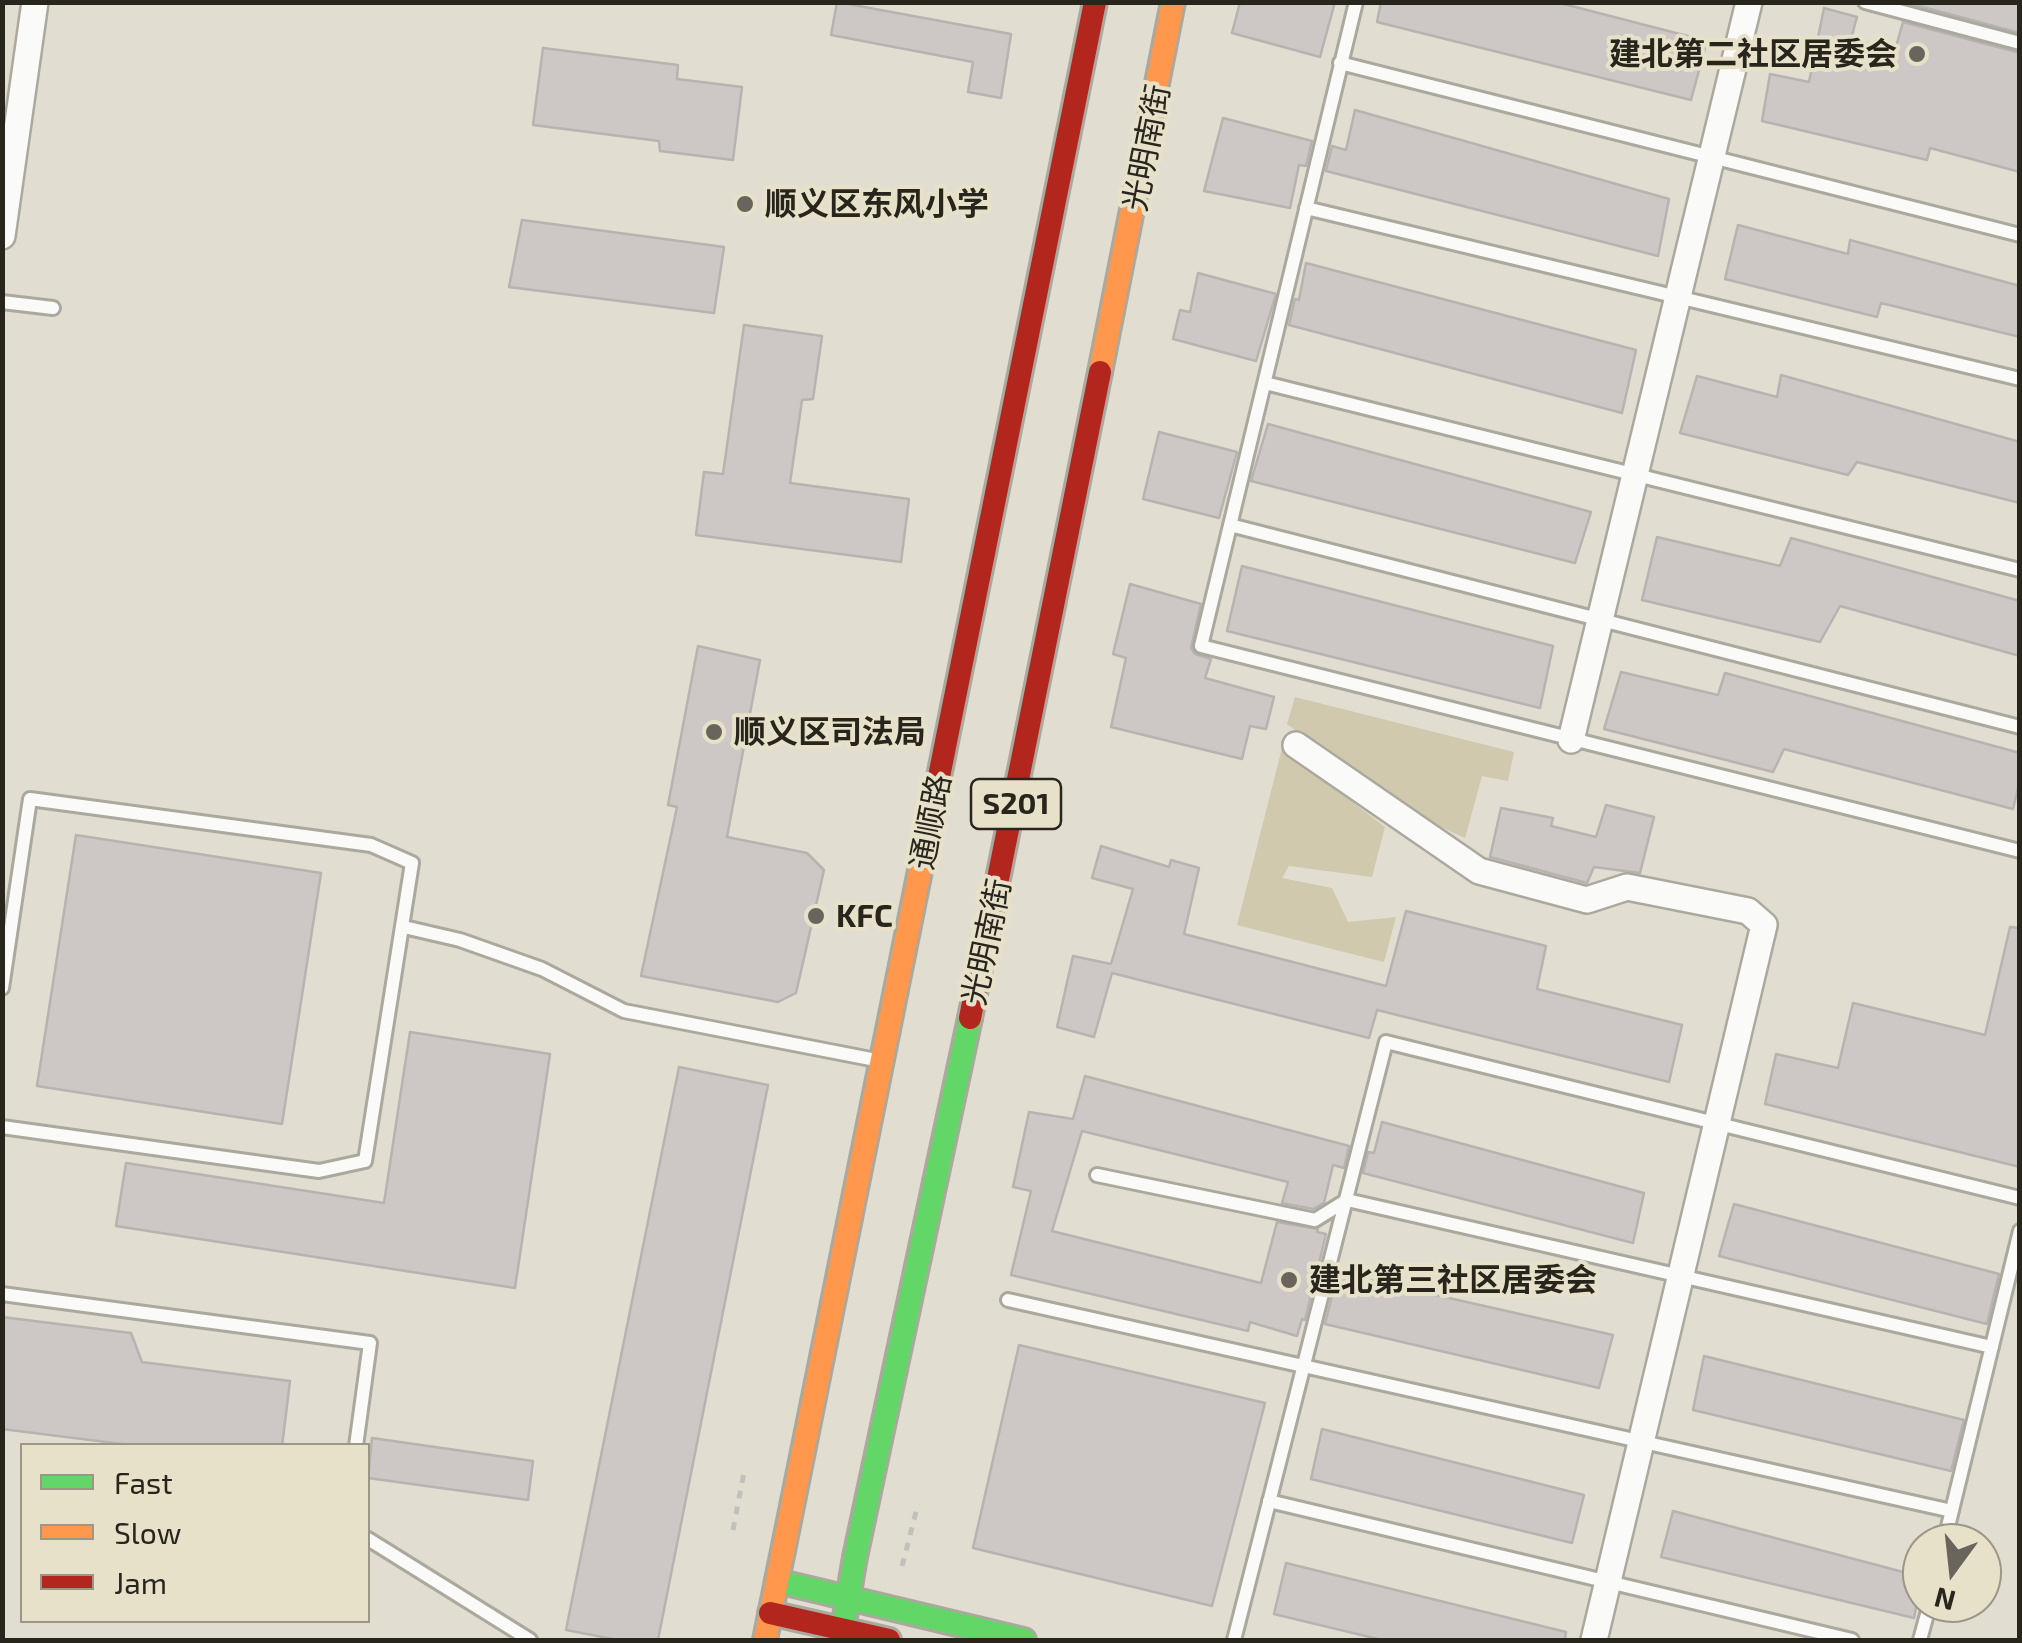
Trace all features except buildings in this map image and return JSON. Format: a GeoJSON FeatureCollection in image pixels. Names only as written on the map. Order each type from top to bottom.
{"type":"FeatureCollection","features":[{"type":"Feature","properties":{"kind":"main road","name":"通顺路"},"geometry":{"type":"LineString","coordinates":[[764,1640],[1095,2]]}},
{"type":"Feature","properties":{"kind":"main road"},"geometry":{"type":"LineString","coordinates":[[1145,2],[1174,4]]}},
{"type":"Feature","properties":{"kind":"main road","name":"光明南街"},"geometry":{"type":"LineString","coordinates":[[842,1634],[1012,824],[1174,4]]}},
{"type":"Feature","properties":{"kind":"main road"},"geometry":{"type":"LineString","coordinates":[[777,1581],[1024,1640]]}},
{"type":"Feature","properties":{"kind":"main road"},"geometry":{"type":"LineString","coordinates":[[770,1613],[842,1634],[889,1640]]}},
{"type":"Feature","properties":{"kind":"street"},"geometry":{"type":"LineString","coordinates":[[2,236],[35,2]]}},
{"type":"Feature","properties":{"kind":"street"},"geometry":{"type":"LineString","coordinates":[[1571,740],[1750,2]]}},
{"type":"Feature","properties":{"kind":"street"},"geometry":{"type":"LineString","coordinates":[[1296,745],[1479,871],[1587,900],[1627,887],[1748,911],[1764,925],[1594,1640]]}},
{"type":"Feature","properties":{"kind":"lane"},"geometry":{"type":"LineString","coordinates":[[1356,2],[1201,646],[2020,851]]}},
{"type":"Feature","properties":{"kind":"lane"},"geometry":{"type":"LineString","coordinates":[[1865,2],[2020,43]]}},
{"type":"Feature","properties":{"kind":"lane"},"geometry":{"type":"LineString","coordinates":[[1340,63],[2020,235]]}},
{"type":"Feature","properties":{"kind":"lane"},"geometry":{"type":"LineString","coordinates":[[1306,208],[2020,379]]}},
{"type":"Feature","properties":{"kind":"lane"},"geometry":{"type":"LineString","coordinates":[[2,302],[53,308]]}},
{"type":"Feature","properties":{"kind":"lane"},"geometry":{"type":"LineString","coordinates":[[1266,382],[2020,570]]}},
{"type":"Feature","properties":{"kind":"lane"},"geometry":{"type":"LineString","coordinates":[[1230,525],[2020,727]]}},
{"type":"Feature","properties":{"kind":"lane"},"geometry":{"type":"LineString","coordinates":[[2,988],[30,798],[371,846],[412,864],[365,1161],[319,1171],[2,1127]]}},
{"type":"Feature","properties":{"kind":"lane"},"geometry":{"type":"LineString","coordinates":[[404,927],[460,940],[542,968],[624,1011],[883,1061]]}},
{"type":"Feature","properties":{"kind":"lane"},"geometry":{"type":"LineString","coordinates":[[1234,1640],[1386,1042],[2020,1198]]}},
{"type":"Feature","properties":{"kind":"lane"},"geometry":{"type":"LineString","coordinates":[[1097,1175],[1315,1220],[1346,1200],[1992,1347]]}},
{"type":"Feature","properties":{"kind":"lane"},"geometry":{"type":"LineString","coordinates":[[1949,1523],[2020,1231]]}},
{"type":"Feature","properties":{"kind":"lane"},"geometry":{"type":"LineString","coordinates":[[2,1294],[370,1343],[356,1443]]}},
{"type":"Feature","properties":{"kind":"lane"},"geometry":{"type":"LineString","coordinates":[[1008,1300],[1952,1511]]}},
{"type":"Feature","properties":{"kind":"lane"},"geometry":{"type":"LineString","coordinates":[[1269,1501],[1852,1640]]}},
{"type":"Feature","properties":{"kind":"lane"},"geometry":{"type":"LineString","coordinates":[[370,1539],[530,1640]]}},
{"type":"Feature","properties":{"kind":"path"},"geometry":{"type":"LineString","coordinates":[[733,1530],[745,1466]]}},
{"type":"Feature","properties":{"kind":"path"},"geometry":{"type":"LineString","coordinates":[[902,1566],[918,1504]]}},
{"type":"Feature","properties":{"kind":"shaded area"},"geometry":{"type":"Polygon","coordinates":[[[1295,697],[1514,752],[1508,781],[1482,776],[1465,838],[1406,811],[1287,724],[1295,697]]]}},
{"type":"Feature","properties":{"kind":"shaded area"},"geometry":{"type":"Polygon","coordinates":[[[1282,748],[1385,827],[1372,877],[1289,866],[1282,878],[1332,888],[1348,922],[1396,917],[1384,962],[1237,925],[1282,748]]]}},
{"type":"Feature","properties":{"kind":"traffic: fast"},"geometry":{"type":"LineString","coordinates":[[841,1640],[855,1557],[970,1018]]}},
{"type":"Feature","properties":{"kind":"traffic: fast"},"geometry":{"type":"LineString","coordinates":[[777,1581],[1024,1640]]}},
{"type":"Feature","properties":{"kind":"traffic: slow"},"geometry":{"type":"LineString","coordinates":[[1100,372],[1173,2]]}},
{"type":"Feature","properties":{"kind":"traffic: slow"},"geometry":{"type":"LineString","coordinates":[[765,1640],[926,841]]}},
{"type":"Feature","properties":{"kind":"traffic: jam"},"geometry":{"type":"LineString","coordinates":[[926,841],[1095,2]]}},
{"type":"Feature","properties":{"kind":"traffic: jam"},"geometry":{"type":"LineString","coordinates":[[970,1018],[1100,372]]}},
{"type":"Feature","properties":{"kind":"traffic: jam"},"geometry":{"type":"LineString","coordinates":[[770,1613],[889,1640]]}},
{"type":"Feature","properties":{"kind":"place","name":"建北第二社区居委会"},"geometry":{"type":"Point","coordinates":[1917,54]}},
{"type":"Feature","properties":{"kind":"place","name":"顺义区东风小学"},"geometry":{"type":"Point","coordinates":[745,204]}},
{"type":"Feature","properties":{"kind":"place","name":"顺义区司法局"},"geometry":{"type":"Point","coordinates":[714,732]}},
{"type":"Feature","properties":{"kind":"place","name":"KFC"},"geometry":{"type":"Point","coordinates":[816,916]}},
{"type":"Feature","properties":{"kind":"place","name":"建北第三社区居委会"},"geometry":{"type":"Point","coordinates":[1289,1280]}}]}
